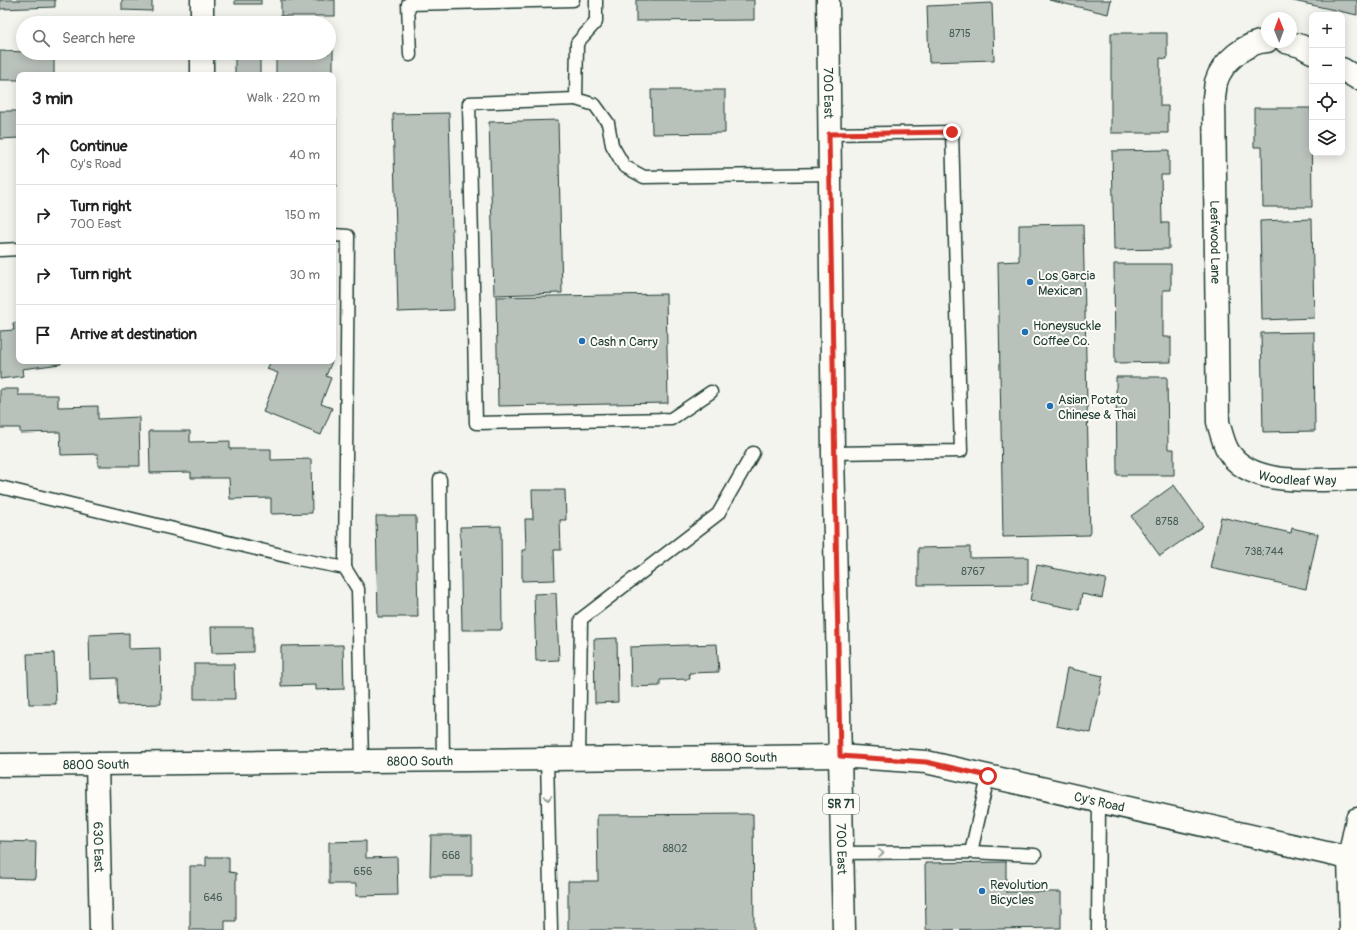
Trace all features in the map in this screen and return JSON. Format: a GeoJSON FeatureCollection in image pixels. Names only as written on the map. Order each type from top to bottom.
{"type":"FeatureCollection","features":[{"type":"Feature","properties":{"kind":"street"},"geometry":{"type":"LineString","coordinates":[[202,0],[202,16]]}},
{"type":"Feature","properties":{"kind":"street","name":"700 East"},"geometry":{"type":"LineString","coordinates":[[828,0],[833,453],[844,930]]}},
{"type":"Feature","properties":{"kind":"street","name":"Leafwood Lane"},"geometry":{"type":"LineString","coordinates":[[1240,464],[1229,452],[1222,438],[1218,422],[1214,98],[1216,82],[1223,68],[1234,56],[1247,47],[1261,43]]}},
{"type":"Feature","properties":{"kind":"street"},"geometry":{"type":"LineString","coordinates":[[1297,45],[1309,50]]}},
{"type":"Feature","properties":{"kind":"street"},"geometry":{"type":"LineString","coordinates":[[202,60],[202,72]]}},
{"type":"Feature","properties":{"kind":"street"},"geometry":{"type":"LineString","coordinates":[[1345,71],[1357,78]]}},
{"type":"Feature","properties":{"kind":"street","name":"Woodleaf Way"},"geometry":{"type":"LineString","coordinates":[[1240,464],[1254,473],[1269,477],[1357,479]]}},
{"type":"Feature","properties":{"kind":"street","name":"8800 South"},"geometry":{"type":"LineString","coordinates":[[0,765],[840,756]]}},
{"type":"Feature","properties":{"kind":"street","name":"Cy's Road"},"geometry":{"type":"LineString","coordinates":[[840,756],[926,762],[1353,859]]}},
{"type":"Feature","properties":{"kind":"street","name":"630 East"},"geometry":{"type":"LineString","coordinates":[[97,764],[100,930]]}},
{"type":"Feature","properties":{"kind":"street"},"geometry":{"type":"LineString","coordinates":[[1351,930],[1353,859],[1357,819]]}},
{"type":"Feature","properties":{"kind":"lane"},"geometry":{"type":"LineString","coordinates":[[410,55],[408,4],[573,0]]}},
{"type":"Feature","properties":{"kind":"lane"},"geometry":{"type":"LineString","coordinates":[[576,99],[577,42],[596,22],[596,0]]}},
{"type":"Feature","properties":{"kind":"lane"},"geometry":{"type":"LineString","coordinates":[[710,392],[671,420],[476,423],[469,103],[576,99],[595,105],[608,123],[612,145],[624,166],[644,177],[829,174]]}},
{"type":"Feature","properties":{"kind":"lane"},"geometry":{"type":"LineString","coordinates":[[829,134],[952,132],[961,451],[833,453]]}},
{"type":"Feature","properties":{"kind":"lane"},"geometry":{"type":"LineString","coordinates":[[336,235],[348,236],[345,568],[358,589],[362,762]]}},
{"type":"Feature","properties":{"kind":"lane"},"geometry":{"type":"LineString","coordinates":[[0,250],[16,249]]}},
{"type":"Feature","properties":{"kind":"lane"},"geometry":{"type":"LineString","coordinates":[[579,759],[581,619],[718,514],[753,453]]}},
{"type":"Feature","properties":{"kind":"lane"},"geometry":{"type":"LineString","coordinates":[[440,479],[443,760]]}},
{"type":"Feature","properties":{"kind":"lane"},"geometry":{"type":"LineString","coordinates":[[0,487],[291,558],[345,568]]}},
{"type":"Feature","properties":{"kind":"lane"},"geometry":{"type":"LineString","coordinates":[[547,759],[551,930]]}},
{"type":"Feature","properties":{"kind":"lane"},"geometry":{"type":"LineString","coordinates":[[971,852],[988,776]]}},
{"type":"Feature","properties":{"kind":"lane"},"geometry":{"type":"LineString","coordinates":[[1098,930],[1099,802]]}},
{"type":"Feature","properties":{"kind":"lane"},"geometry":{"type":"LineString","coordinates":[[842,853],[971,852],[1035,855]]}},
{"type":"Feature","properties":{"kind":"building"},"geometry":{"type":"Polygon","coordinates":[[[0,0],[55,0],[55,7],[0,9],[0,0]]]}},
{"type":"Feature","properties":{"kind":"building"},"geometry":{"type":"Polygon","coordinates":[[[122,0],[152,0],[152,11],[122,10],[122,0]]]}},
{"type":"Feature","properties":{"kind":"building"},"geometry":{"type":"Polygon","coordinates":[[[235,0],[261,0],[261,4],[235,4],[235,0]]]}},
{"type":"Feature","properties":{"kind":"building"},"geometry":{"type":"Polygon","coordinates":[[[281,0],[335,0],[335,16],[281,16],[281,0]]]}},
{"type":"Feature","properties":{"kind":"building"},"geometry":{"type":"Polygon","coordinates":[[[636,0],[754,0],[754,20],[636,21],[636,0]]]}},
{"type":"Feature","properties":{"kind":"building"},"geometry":{"type":"Polygon","coordinates":[[[1049,0],[1111,0],[1108,14],[1049,0]]]}},
{"type":"Feature","properties":{"kind":"building"},"geometry":{"type":"Polygon","coordinates":[[[1289,0],[1357,0],[1357,15],[1289,0]]]}},
{"type":"Feature","properties":{"kind":"building"},"geometry":{"type":"Polygon","coordinates":[[[992,3],[994,60],[929,62],[927,6],[992,3]]]}},
{"type":"Feature","properties":{"kind":"building"},"geometry":{"type":"Polygon","coordinates":[[[1111,33],[1167,33],[1167,59],[1160,58],[1160,106],[1168,106],[1168,133],[1111,133],[1111,33]]]}},
{"type":"Feature","properties":{"kind":"building"},"geometry":{"type":"Polygon","coordinates":[[[0,51],[16,52],[16,60],[54,60],[54,72],[16,72],[16,80],[0,80],[0,51]]]}},
{"type":"Feature","properties":{"kind":"building"},"geometry":{"type":"Polygon","coordinates":[[[235,60],[260,60],[260,72],[235,72],[235,60]]]}},
{"type":"Feature","properties":{"kind":"building"},"geometry":{"type":"Polygon","coordinates":[[[276,60],[333,60],[333,72],[276,72],[276,60]]]}},
{"type":"Feature","properties":{"kind":"building"},"geometry":{"type":"Polygon","coordinates":[[[651,90],[725,90],[725,133],[652,134],[651,90]]]}},
{"type":"Feature","properties":{"kind":"building"},"geometry":{"type":"Polygon","coordinates":[[[1254,108],[1309,108],[1309,156],[1311,156],[1312,207],[1263,207],[1262,147],[1254,147],[1254,108]]]}},
{"type":"Feature","properties":{"kind":"building"},"geometry":{"type":"Polygon","coordinates":[[[0,111],[16,111],[16,138],[0,139],[0,111]]]}},
{"type":"Feature","properties":{"kind":"building"},"geometry":{"type":"Polygon","coordinates":[[[449,113],[454,310],[398,312],[393,114],[449,113]]]}},
{"type":"Feature","properties":{"kind":"building"},"geometry":{"type":"Polygon","coordinates":[[[558,120],[562,293],[494,295],[489,122],[558,120]]]}},
{"type":"Feature","properties":{"kind":"building"},"geometry":{"type":"Polygon","coordinates":[[[1169,150],[1169,175],[1161,175],[1162,223],[1169,223],[1169,249],[1114,250],[1112,151],[1169,150]]]}},
{"type":"Feature","properties":{"kind":"building"},"geometry":{"type":"Polygon","coordinates":[[[1312,219],[1314,318],[1262,320],[1260,221],[1312,219]]]}},
{"type":"Feature","properties":{"kind":"building"},"geometry":{"type":"Polygon","coordinates":[[[1083,224],[1090,535],[1003,537],[998,262],[1019,261],[1019,225],[1083,224]]]}},
{"type":"Feature","properties":{"kind":"building"},"geometry":{"type":"Polygon","coordinates":[[[1114,264],[1171,264],[1171,290],[1163,290],[1163,337],[1171,337],[1171,362],[1115,363],[1114,264]]]}},
{"type":"Feature","properties":{"kind":"building","name":"Cash n Carry"},"geometry":{"type":"Polygon","coordinates":[[[666,294],[668,403],[498,406],[496,297],[666,294]]]}},
{"type":"Feature","properties":{"kind":"building"},"geometry":{"type":"Polygon","coordinates":[[[16,322],[16,364],[61,364],[22,369],[23,376],[0,379],[0,331],[14,330],[13,323],[16,322]]]}},
{"type":"Feature","properties":{"kind":"building"},"geometry":{"type":"Polygon","coordinates":[[[1314,332],[1315,431],[1263,432],[1261,333],[1314,332]]]}},
{"type":"Feature","properties":{"kind":"building"},"geometry":{"type":"Polygon","coordinates":[[[270,364],[331,364],[326,376],[331,378],[321,404],[332,408],[321,435],[263,412],[278,373],[267,369],[270,364]]]}},
{"type":"Feature","properties":{"kind":"building"},"geometry":{"type":"Polygon","coordinates":[[[1116,377],[1167,377],[1168,449],[1174,449],[1174,475],[1117,475],[1116,377]]]}},
{"type":"Feature","properties":{"kind":"building"},"geometry":{"type":"Polygon","coordinates":[[[0,389],[18,389],[18,395],[58,395],[58,407],[98,406],[98,419],[139,417],[140,466],[98,466],[98,454],[61,455],[60,432],[20,433],[20,428],[0,428],[0,389]]]}},
{"type":"Feature","properties":{"kind":"building"},"geometry":{"type":"Polygon","coordinates":[[[149,431],[190,431],[190,442],[230,441],[230,449],[271,449],[271,460],[311,459],[312,513],[271,514],[271,498],[230,499],[229,478],[191,478],[191,472],[150,473],[149,431]]]}},
{"type":"Feature","properties":{"kind":"building"},"geometry":{"type":"Polygon","coordinates":[[[1174,485],[1203,526],[1160,556],[1131,516],[1174,485]]]}},
{"type":"Feature","properties":{"kind":"building"},"geometry":{"type":"Polygon","coordinates":[[[532,490],[565,490],[566,520],[560,520],[561,550],[554,550],[555,580],[522,581],[522,550],[526,550],[525,519],[533,519],[532,490]]]}},
{"type":"Feature","properties":{"kind":"building"},"geometry":{"type":"Polygon","coordinates":[[[376,516],[416,516],[418,617],[378,617],[376,516]]]}},
{"type":"Feature","properties":{"kind":"building"},"geometry":{"type":"Polygon","coordinates":[[[1221,517],[1291,533],[1292,528],[1318,534],[1306,589],[1210,568],[1221,517]]]}},
{"type":"Feature","properties":{"kind":"building"},"geometry":{"type":"Polygon","coordinates":[[[501,526],[502,630],[462,630],[460,527],[501,526]]]}},
{"type":"Feature","properties":{"kind":"building"},"geometry":{"type":"Polygon","coordinates":[[[970,547],[970,558],[1028,557],[1028,584],[918,585],[918,548],[970,547]]]}},
{"type":"Feature","properties":{"kind":"building"},"geometry":{"type":"Polygon","coordinates":[[[1037,565],[1106,579],[1102,598],[1082,594],[1079,610],[1030,600],[1037,565]]]}},
{"type":"Feature","properties":{"kind":"building"},"geometry":{"type":"Polygon","coordinates":[[[556,593],[559,660],[536,661],[534,594],[556,593]]]}},
{"type":"Feature","properties":{"kind":"building"},"geometry":{"type":"Polygon","coordinates":[[[211,627],[253,627],[253,652],[212,653],[211,627]]]}},
{"type":"Feature","properties":{"kind":"building"},"geometry":{"type":"Polygon","coordinates":[[[129,633],[129,649],[160,648],[161,704],[118,705],[117,678],[90,679],[89,635],[129,633]]]}},
{"type":"Feature","properties":{"kind":"building"},"geometry":{"type":"Polygon","coordinates":[[[617,638],[618,702],[595,703],[594,639],[617,638]]]}},
{"type":"Feature","properties":{"kind":"building"},"geometry":{"type":"Polygon","coordinates":[[[717,644],[719,672],[689,673],[690,679],[660,680],[660,686],[631,687],[630,647],[717,644]]]}},
{"type":"Feature","properties":{"kind":"building"},"geometry":{"type":"Polygon","coordinates":[[[343,645],[344,689],[316,690],[316,685],[281,686],[281,646],[343,645]]]}},
{"type":"Feature","properties":{"kind":"building"},"geometry":{"type":"Polygon","coordinates":[[[54,653],[56,704],[29,704],[27,654],[54,653]]]}},
{"type":"Feature","properties":{"kind":"building"},"geometry":{"type":"Polygon","coordinates":[[[194,664],[234,664],[235,699],[194,699],[194,664]]]}},
{"type":"Feature","properties":{"kind":"building"},"geometry":{"type":"Polygon","coordinates":[[[1067,668],[1103,676],[1091,733],[1056,726],[1067,668]]]}},
{"type":"Feature","properties":{"kind":"building"},"geometry":{"type":"Polygon","coordinates":[[[753,814],[754,930],[568,930],[568,881],[598,881],[597,815],[753,814]]]}},
{"type":"Feature","properties":{"kind":"building"},"geometry":{"type":"Polygon","coordinates":[[[431,835],[472,835],[472,876],[430,876],[431,835]]]}},
{"type":"Feature","properties":{"kind":"building"},"geometry":{"type":"Polygon","coordinates":[[[0,841],[36,842],[35,879],[0,878],[0,841]]]}},
{"type":"Feature","properties":{"kind":"building"},"geometry":{"type":"Polygon","coordinates":[[[366,841],[366,858],[397,857],[398,895],[356,896],[356,884],[329,884],[329,842],[366,841]]]}},
{"type":"Feature","properties":{"kind":"building"},"geometry":{"type":"Polygon","coordinates":[[[206,857],[229,857],[229,872],[236,873],[236,921],[225,921],[225,930],[190,930],[190,866],[206,866],[206,857]]]}},
{"type":"Feature","properties":{"kind":"building"},"geometry":{"type":"Polygon","coordinates":[[[1006,862],[1006,892],[1061,892],[1061,928],[926,930],[925,863],[1006,862]]]}},
{"type":"Feature","properties":{"kind":"place","name":"Los Garcia Mexican"},"geometry":{"type":"Point","coordinates":[1030,282]}},
{"type":"Feature","properties":{"kind":"place","name":"Honeysuckle Coffee Co."},"geometry":{"type":"Point","coordinates":[1025,332]}},
{"type":"Feature","properties":{"kind":"place","name":"Cash n Carry"},"geometry":{"type":"Point","coordinates":[582,341]}},
{"type":"Feature","properties":{"kind":"place","name":"Asian Potato Chinese & Thai"},"geometry":{"type":"Point","coordinates":[1050,406]}},
{"type":"Feature","properties":{"kind":"place","name":"Revolution Bicycles"},"geometry":{"type":"Point","coordinates":[982,891]}},
{"type":"Feature","properties":{"kind":"route"},"geometry":{"type":"LineString","coordinates":[[952,132],[829,134],[833,453],[840,756],[926,762],[988,776]]}}]}
